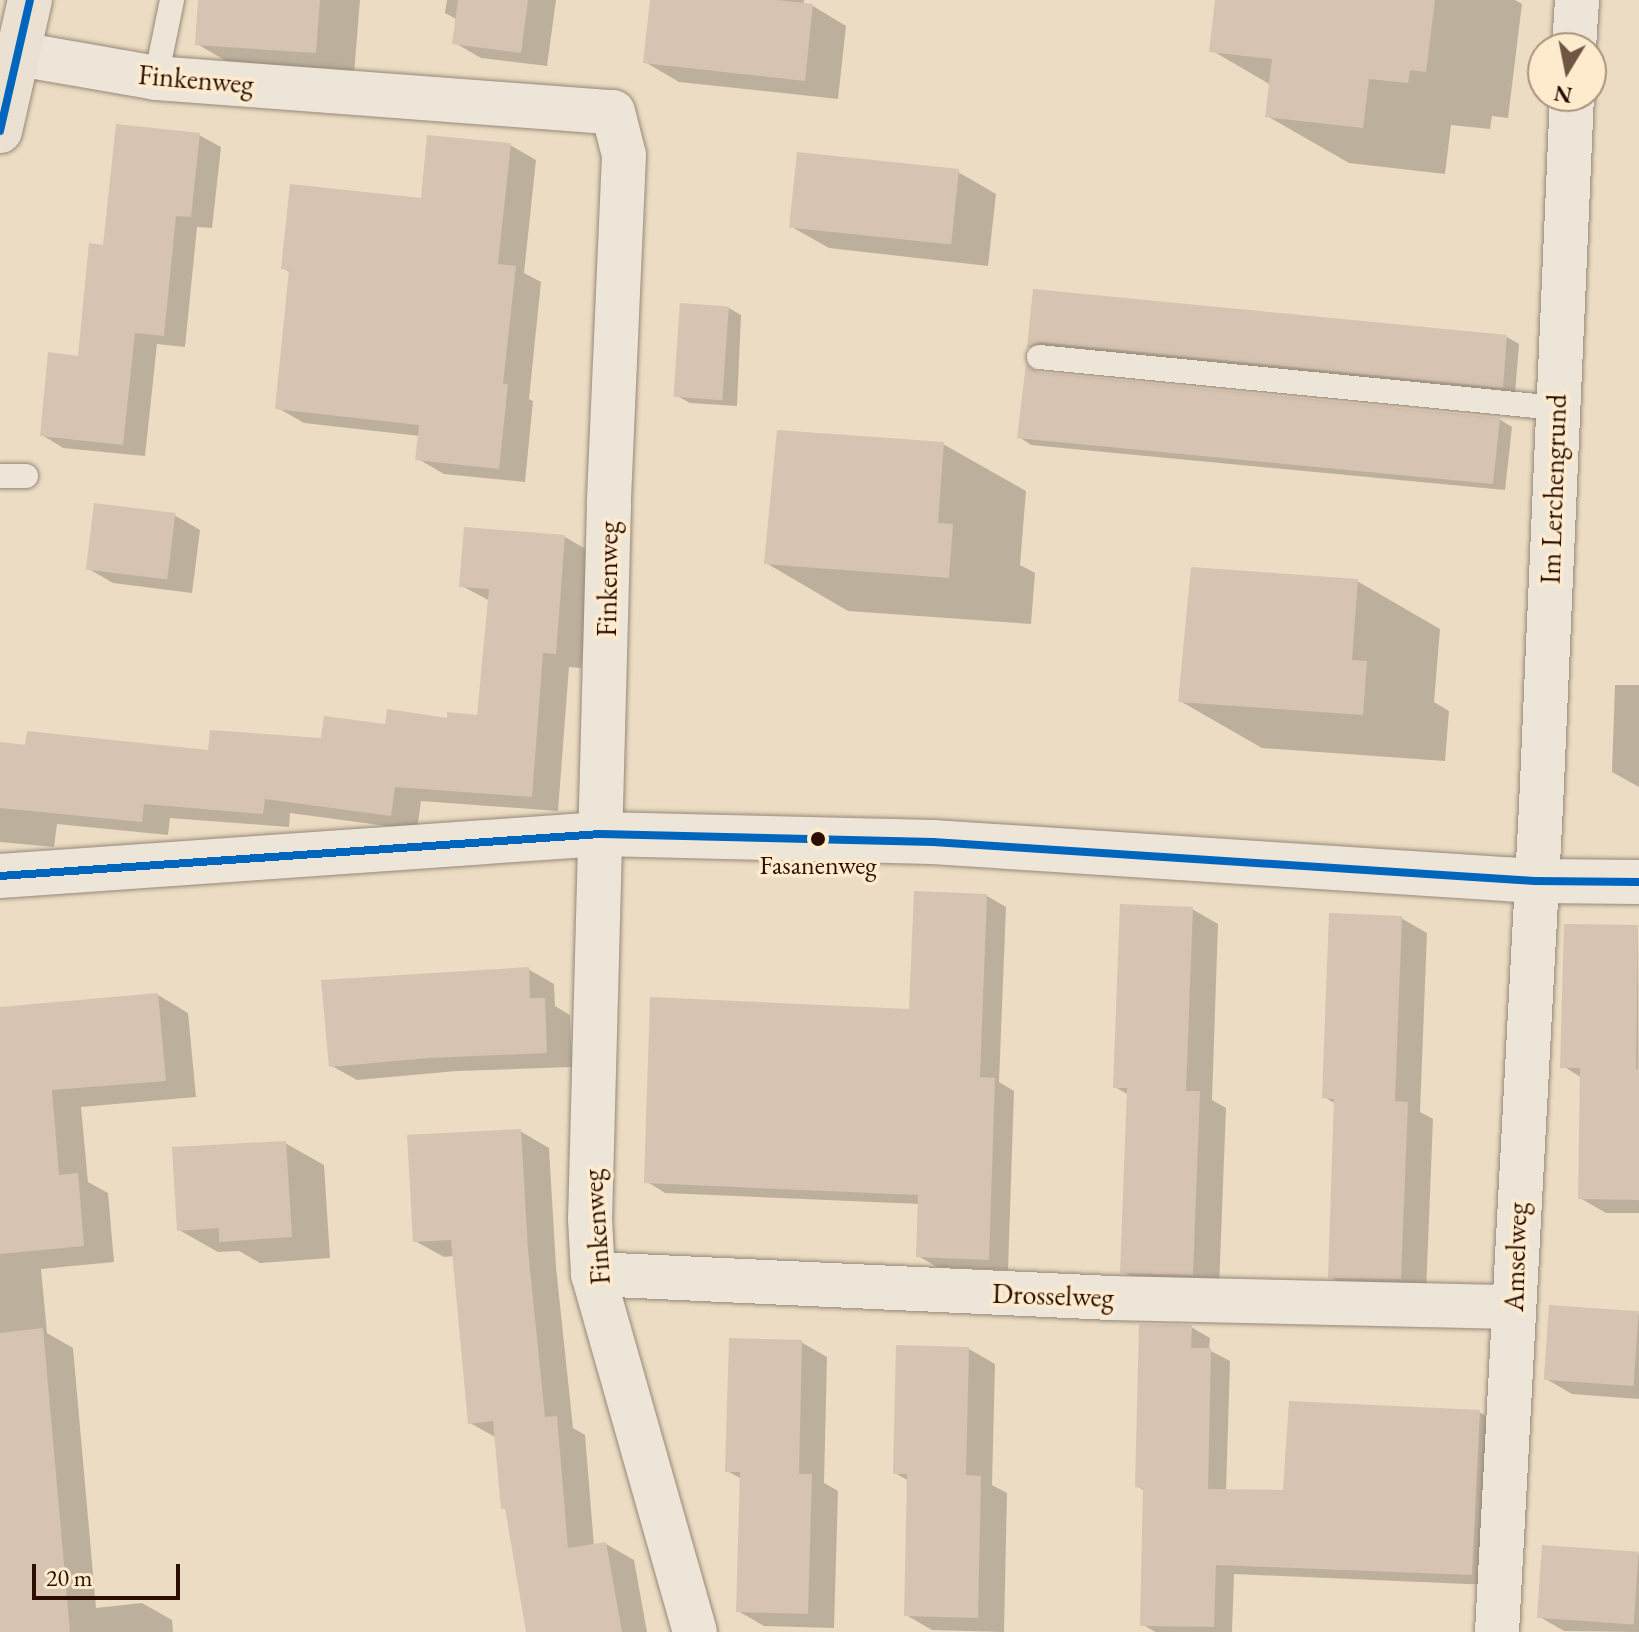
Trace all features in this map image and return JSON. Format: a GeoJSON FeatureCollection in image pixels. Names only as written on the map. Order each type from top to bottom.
{"type":"FeatureCollection","features":[{"type":"Feature","properties":{"kind":"main road"},"geometry":{"type":"LineString","coordinates":[[0,131],[30,0]]}},
{"type":"Feature","properties":{"kind":"street"},"geometry":{"type":"LineString","coordinates":[[1575,32],[1577,0]]}},
{"type":"Feature","properties":{"kind":"street","name":"Finkenweg"},"geometry":{"type":"LineString","coordinates":[[19,54],[156,78],[613,112],[624,155],[609,505],[590,1200],[593,1274],[695,1632]]}},
{"type":"Feature","properties":{"kind":"street","name":"Im Lerchengrund"},"geometry":{"type":"LineString","coordinates":[[1535,881],[1541,806],[1571,112]]}},
{"type":"Feature","properties":{"kind":"street"},"geometry":{"type":"LineString","coordinates":[[0,876],[601,834],[933,842],[1535,881],[1639,882]]}},
{"type":"Feature","properties":{"kind":"street","name":"Amselweg"},"geometry":{"type":"LineString","coordinates":[[1497,1632],[1535,881]]}},
{"type":"Feature","properties":{"kind":"street","name":"Drosselweg"},"geometry":{"type":"LineString","coordinates":[[593,1274],[1126,1298],[1513,1307]]}},
{"type":"Feature","properties":{"kind":"lane"},"geometry":{"type":"LineString","coordinates":[[156,78],[172,0]]}},
{"type":"Feature","properties":{"kind":"lane"},"geometry":{"type":"LineString","coordinates":[[1039,357],[1556,408]]}},
{"type":"Feature","properties":{"kind":"lane"},"geometry":{"type":"LineString","coordinates":[[0,476],[26,476]]}},
{"type":"Feature","properties":{"kind":"building"},"geometry":{"type":"Polygon","coordinates":[[[198,0],[320,0],[316,53],[195,45],[198,0]]]}},
{"type":"Feature","properties":{"kind":"building"},"geometry":{"type":"Polygon","coordinates":[[[458,0],[528,0],[521,53],[452,44],[458,0]]]}},
{"type":"Feature","properties":{"kind":"building"},"geometry":{"type":"Polygon","coordinates":[[[650,0],[777,0],[813,4],[805,81],[643,63],[650,0]]]}},
{"type":"Feature","properties":{"kind":"building"},"geometry":{"type":"Polygon","coordinates":[[[1215,0],[1435,0],[1426,72],[1410,70],[1408,83],[1369,79],[1363,128],[1265,117],[1272,59],[1209,52],[1215,0]]]}},
{"type":"Feature","properties":{"kind":"building"},"geometry":{"type":"Polygon","coordinates":[[[116,124],[200,133],[191,217],[176,216],[164,336],[135,333],[123,445],[40,436],[48,352],[78,356],[89,243],[103,245],[116,124]]]}},
{"type":"Feature","properties":{"kind":"building"},"geometry":{"type":"Polygon","coordinates":[[[427,135],[511,143],[498,264],[516,266],[503,384],[508,384],[499,469],[415,460],[419,425],[275,409],[289,270],[281,269],[290,184],[421,198],[427,135]]]}},
{"type":"Feature","properties":{"kind":"building"},"geometry":{"type":"Polygon","coordinates":[[[797,152],[959,169],[951,245],[789,228],[797,152]]]}},
{"type":"Feature","properties":{"kind":"building"},"geometry":{"type":"Polygon","coordinates":[[[1033,289],[1507,335],[1503,388],[1040,342],[1027,348],[1033,289]]]}},
{"type":"Feature","properties":{"kind":"building"},"geometry":{"type":"Polygon","coordinates":[[[680,303],[729,306],[722,400],[673,397],[680,303]]]}},
{"type":"Feature","properties":{"kind":"building"},"geometry":{"type":"Polygon","coordinates":[[[1026,364],[1038,372],[1500,418],[1493,484],[1017,438],[1026,364]]]}},
{"type":"Feature","properties":{"kind":"building"},"geometry":{"type":"Polygon","coordinates":[[[777,430],[944,442],[938,523],[953,524],[949,578],[764,564],[777,430]]]}},
{"type":"Feature","properties":{"kind":"building"},"geometry":{"type":"Polygon","coordinates":[[[94,503],[175,513],[167,579],[86,570],[94,503]]]}},
{"type":"Feature","properties":{"kind":"building"},"geometry":{"type":"Polygon","coordinates":[[[464,527],[565,535],[556,654],[543,653],[532,797],[395,787],[391,816],[265,799],[263,814],[144,804],[142,822],[0,808],[0,742],[25,745],[27,731],[208,750],[210,730],[321,738],[324,716],[385,724],[387,709],[447,718],[447,712],[477,715],[489,589],[459,587],[464,527]]]}},
{"type":"Feature","properties":{"kind":"building"},"geometry":{"type":"Polygon","coordinates":[[[1191,567],[1358,579],[1352,660],[1367,661],[1363,715],[1178,702],[1191,567]]]}},
{"type":"Feature","properties":{"kind":"building"},"geometry":{"type":"Polygon","coordinates":[[[914,891],[987,894],[980,1077],[995,1078],[989,1260],[916,1257],[918,1195],[644,1183],[650,997],[909,1009],[914,891]]]}},
{"type":"Feature","properties":{"kind":"building"},"geometry":{"type":"Polygon","coordinates":[[[1120,904],[1193,907],[1186,1091],[1200,1091],[1193,1275],[1120,1273],[1127,1088],[1113,1088],[1120,904]]]}},
{"type":"Feature","properties":{"kind":"building"},"geometry":{"type":"Polygon","coordinates":[[[1329,913],[1402,916],[1395,1101],[1408,1102],[1401,1279],[1328,1278],[1334,1099],[1322,1098],[1329,913]]]}},
{"type":"Feature","properties":{"kind":"building"},"geometry":{"type":"Polygon","coordinates":[[[1564,924],[1638,925],[1636,1069],[1639,1069],[1639,1200],[1578,1199],[1580,1068],[1560,1068],[1564,924]]]}},
{"type":"Feature","properties":{"kind":"building"},"geometry":{"type":"Polygon","coordinates":[[[529,967],[530,998],[545,998],[547,1053],[429,1058],[329,1067],[321,980],[529,967]]]}},
{"type":"Feature","properties":{"kind":"building"},"geometry":{"type":"Polygon","coordinates":[[[158,993],[166,1081],[52,1090],[59,1175],[78,1173],[84,1246],[0,1254],[0,1007],[158,993]]]}},
{"type":"Feature","properties":{"kind":"building"},"geometry":{"type":"Polygon","coordinates":[[[521,1129],[528,1250],[545,1417],[557,1416],[568,1548],[606,1542],[622,1632],[526,1632],[505,1508],[501,1509],[493,1421],[468,1424],[451,1240],[413,1242],[407,1135],[521,1129]]]}},
{"type":"Feature","properties":{"kind":"building"},"geometry":{"type":"Polygon","coordinates":[[[286,1141],[292,1237],[219,1242],[219,1228],[177,1231],[172,1147],[286,1141]]]}},
{"type":"Feature","properties":{"kind":"building"},"geometry":{"type":"Polygon","coordinates":[[[1549,1305],[1639,1311],[1634,1386],[1544,1380],[1549,1305]]]}},
{"type":"Feature","properties":{"kind":"building"},"geometry":{"type":"Polygon","coordinates":[[[1139,1324],[1192,1325],[1191,1348],[1211,1348],[1208,1489],[1283,1490],[1289,1401],[1480,1410],[1472,1575],[1216,1565],[1214,1627],[1140,1626],[1143,1488],[1135,1487],[1139,1324]]]}},
{"type":"Feature","properties":{"kind":"building"},"geometry":{"type":"Polygon","coordinates":[[[43,1328],[70,1632],[0,1632],[0,1333],[43,1328]]]}},
{"type":"Feature","properties":{"kind":"building"},"geometry":{"type":"Polygon","coordinates":[[[729,1338],[802,1340],[799,1474],[812,1474],[808,1614],[736,1612],[740,1472],[725,1472],[729,1338]]]}},
{"type":"Feature","properties":{"kind":"building"},"geometry":{"type":"Polygon","coordinates":[[[896,1345],[969,1347],[966,1475],[981,1476],[978,1618],[904,1616],[907,1474],[893,1474],[896,1345]]]}},
{"type":"Feature","properties":{"kind":"building"},"geometry":{"type":"Polygon","coordinates":[[[1542,1545],[1639,1552],[1634,1625],[1537,1618],[1542,1545]]]}},
{"type":"Feature","properties":{"kind":"transit line"},"geometry":{"type":"LineString","coordinates":[[0,131],[30,0]]}},
{"type":"Feature","properties":{"kind":"transit line"},"geometry":{"type":"LineString","coordinates":[[0,876],[601,834],[933,842],[1535,881],[1639,882]]}},
{"type":"Feature","properties":{"kind":"place","name":"Fasanenweg"},"geometry":{"type":"Point","coordinates":[818,839]}}]}
